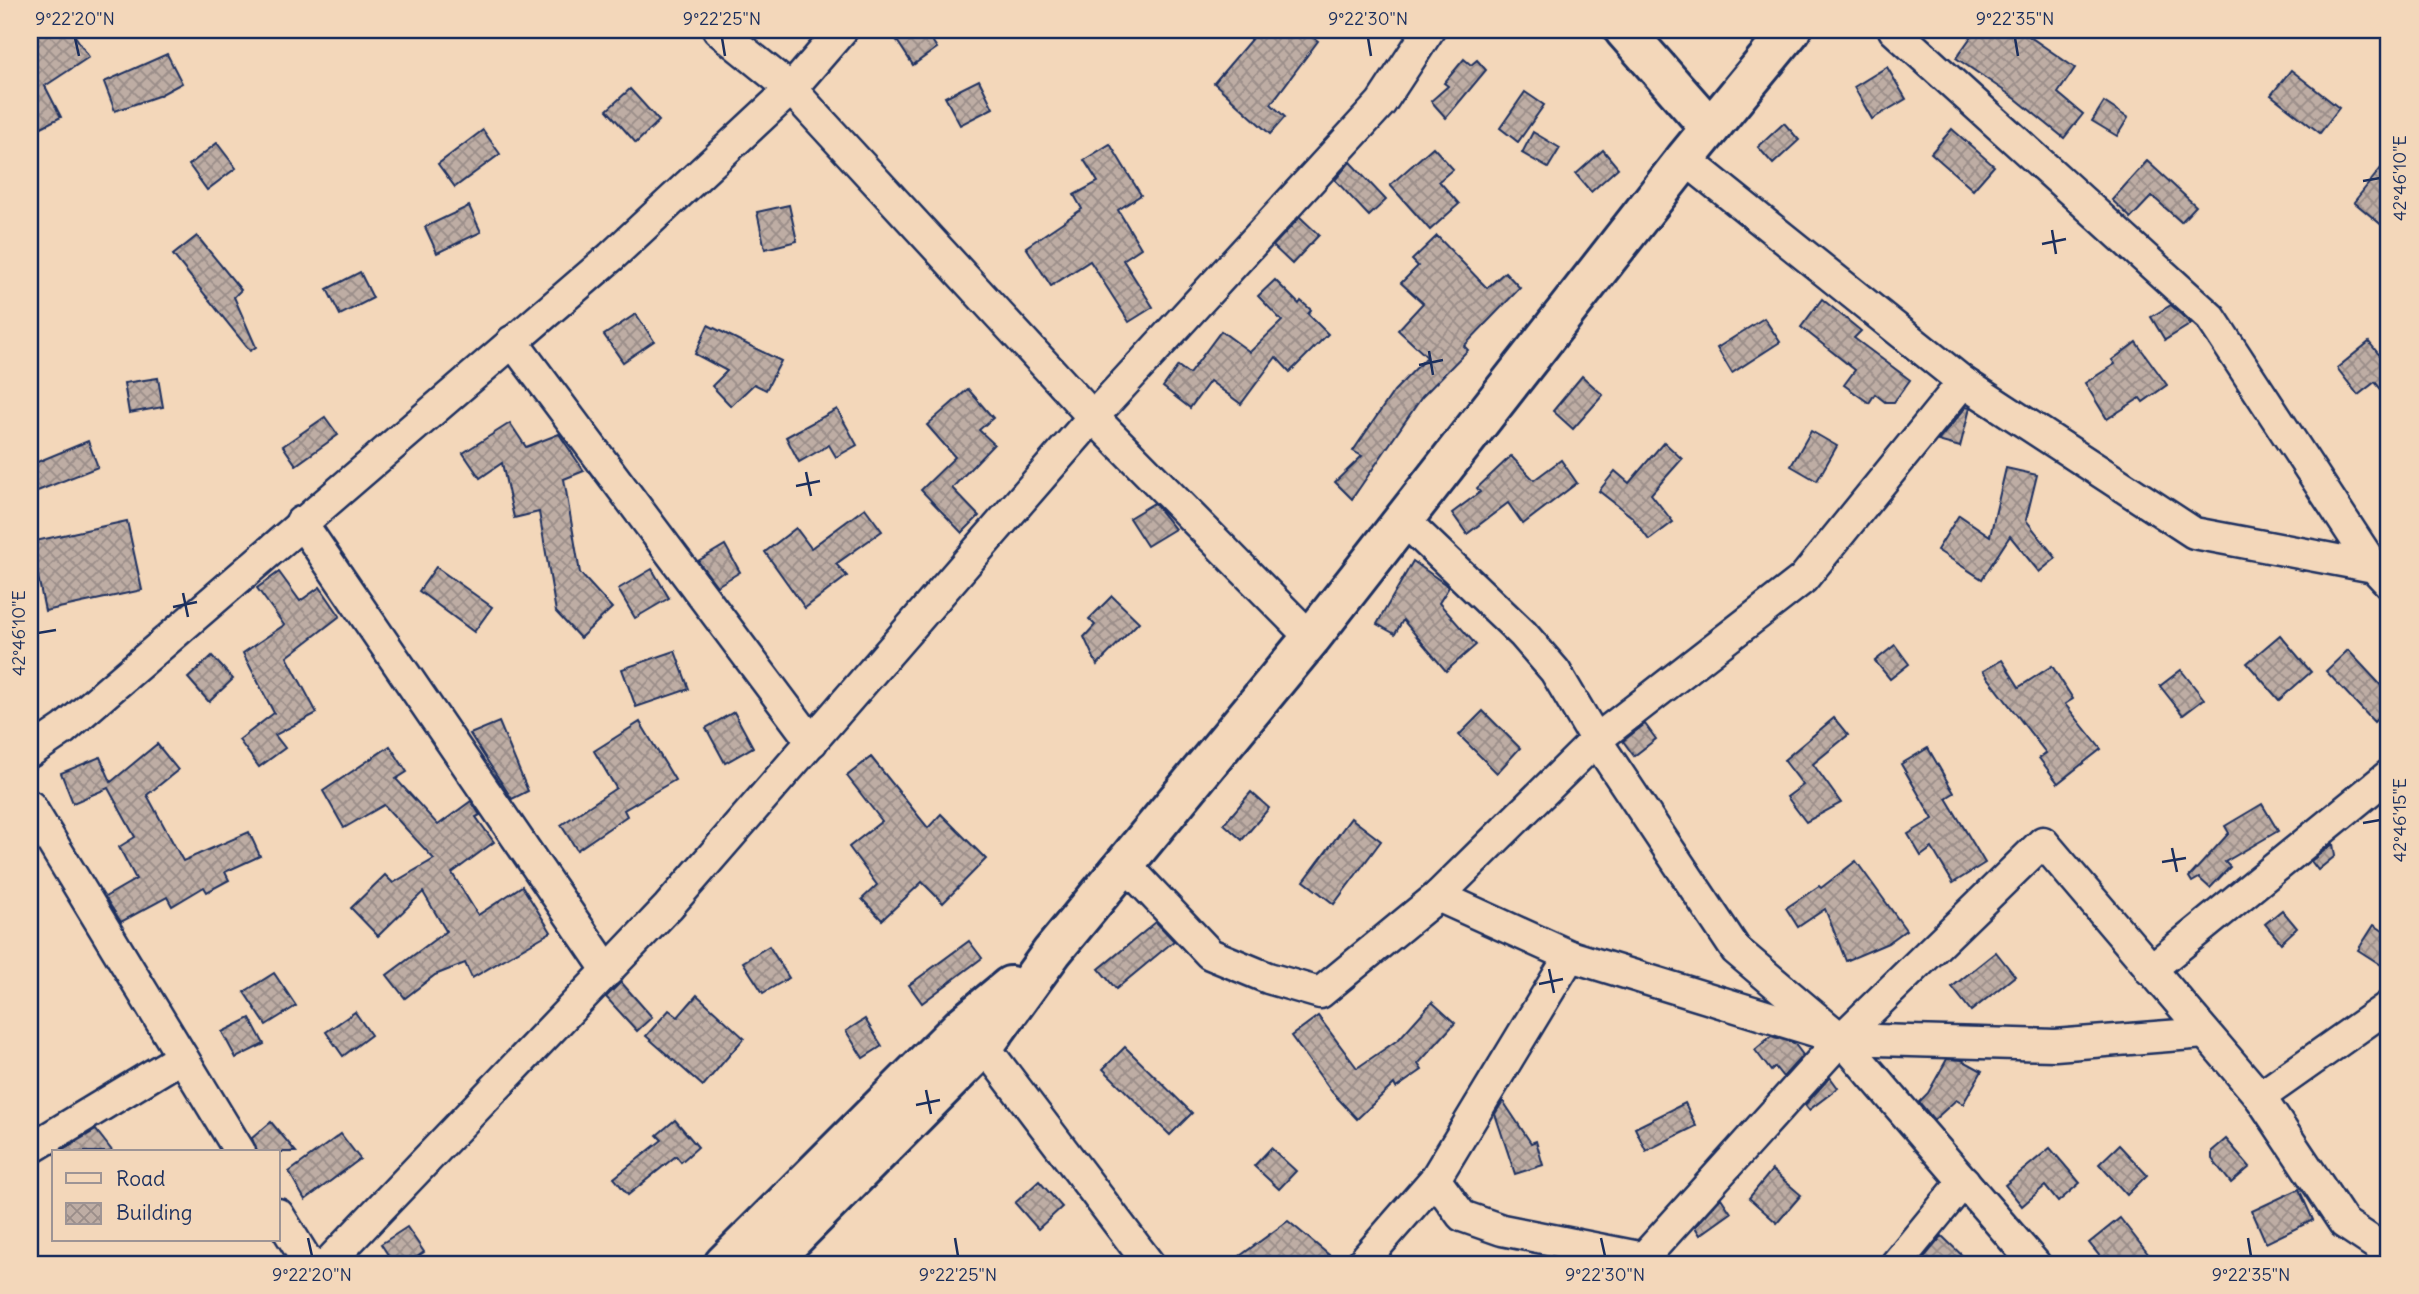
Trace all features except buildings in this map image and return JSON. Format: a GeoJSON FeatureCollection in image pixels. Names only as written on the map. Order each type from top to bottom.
{"type":"FeatureCollection","features":[{"type":"Feature","properties":{"kind":"main road"},"geometry":{"type":"LineString","coordinates":[[1624,30],[1710,128]]}},
{"type":"Feature","properties":{"kind":"main road"},"geometry":{"type":"LineString","coordinates":[[768,1264],[1052,951],[1311,638],[1685,159],[1791,30]]}},
{"type":"Feature","properties":{"kind":"main road"},"geometry":{"type":"LineString","coordinates":[[724,1264],[974,1036]]}},
{"type":"Feature","properties":{"kind":"street"},"geometry":{"type":"LineString","coordinates":[[718,30],[791,89],[1094,417],[1311,638]]}},
{"type":"Feature","properties":{"kind":"street"},"geometry":{"type":"LineString","coordinates":[[30,752],[64,729],[611,257],[791,89],[842,30]]}},
{"type":"Feature","properties":{"kind":"street"},"geometry":{"type":"LineString","coordinates":[[327,1264],[668,907],[1094,417],[1381,103],[1429,30]]}},
{"type":"Feature","properties":{"kind":"street"},"geometry":{"type":"LineString","coordinates":[[1894,30],[2211,318],[2382,575]]}},
{"type":"Feature","properties":{"kind":"street"},"geometry":{"type":"LineString","coordinates":[[1685,159],[1963,382],[2194,533],[2382,575]]}},
{"type":"Feature","properties":{"kind":"street"},"geometry":{"type":"LineString","coordinates":[[512,341],[812,741]]}},
{"type":"Feature","properties":{"kind":"street"},"geometry":{"type":"LineString","coordinates":[[1124,863],[1210,954],[1268,978],[1320,993],[1438,896],[1596,740],[1803,579],[1963,382]]}},
{"type":"Feature","properties":{"kind":"street"},"geometry":{"type":"LineString","coordinates":[[1403,519],[1523,634],[1555,671],[1596,740],[1736,950],[1841,1039],[2035,1264]]}},
{"type":"Feature","properties":{"kind":"street"},"geometry":{"type":"LineString","coordinates":[[301,522],[608,971]]}},
{"type":"Feature","properties":{"kind":"street"},"geometry":{"type":"LineString","coordinates":[[2150,970],[2389,775]]}},
{"type":"Feature","properties":{"kind":"street"},"geometry":{"type":"LineString","coordinates":[[30,806],[239,1150]]}},
{"type":"Feature","properties":{"kind":"street"},"geometry":{"type":"LineString","coordinates":[[1435,1179],[1462,1216],[1502,1230],[1641,1261],[1841,1039],[2043,842],[2260,1097],[2343,1223],[2389,1255],[2377,1264]]}},
{"type":"Feature","properties":{"kind":"street"},"geometry":{"type":"LineString","coordinates":[[1438,896],[1570,956],[1841,1039],[2055,1045],[2205,1033]]}},
{"type":"Feature","properties":{"kind":"street"},"geometry":{"type":"LineString","coordinates":[[1361,1264],[1435,1179],[1570,956]]}},
{"type":"Feature","properties":{"kind":"street"},"geometry":{"type":"LineString","coordinates":[[2260,1097],[2389,1006]]}},
{"type":"Feature","properties":{"kind":"street"},"geometry":{"type":"LineString","coordinates":[[974,1036],[1149,1264]]}},
{"type":"Feature","properties":{"kind":"street"},"geometry":{"type":"LineString","coordinates":[[30,1149],[182,1057]]}},
{"type":"Feature","properties":{"kind":"street"},"geometry":{"type":"LineString","coordinates":[[1896,1264],[1964,1181]]}},
{"type":"Feature","properties":{"kind":"street"},"geometry":{"type":"LineString","coordinates":[[280,1217],[309,1264]]}}]}
